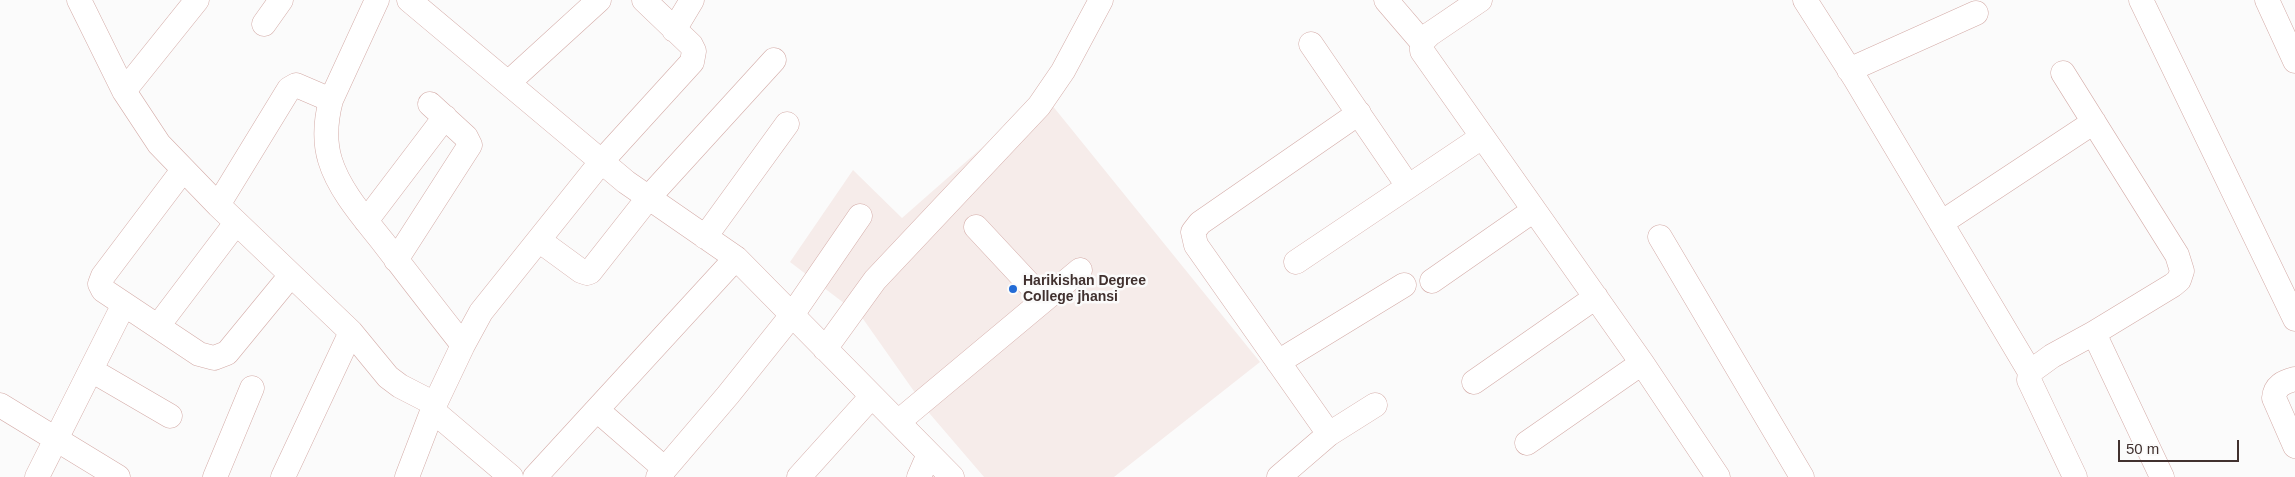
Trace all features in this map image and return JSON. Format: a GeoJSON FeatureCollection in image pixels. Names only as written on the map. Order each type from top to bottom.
{"type":"FeatureCollection","features":[{"type":"Feature","properties":{"kind":"street"},"geometry":{"type":"LineString","coordinates":[[79,0],[124,91],[158,144],[236,223],[351,332],[388,377],[434,407],[511,477]]}},
{"type":"Feature","properties":{"kind":"street"},"geometry":{"type":"LineString","coordinates":[[124,91],[197,0]]}},
{"type":"Feature","properties":{"kind":"street"},"geometry":{"type":"LineString","coordinates":[[264,24],[281,0]]}},
{"type":"Feature","properties":{"kind":"street"},"geometry":{"type":"LineString","coordinates":[[378,0],[331,100],[327,114],[326,136],[330,160],[339,182],[366,221],[462,345]]}},
{"type":"Feature","properties":{"kind":"street"},"geometry":{"type":"LineString","coordinates":[[409,0],[626,182],[736,258],[952,477]]}},
{"type":"Feature","properties":{"kind":"street"},"geometry":{"type":"LineString","coordinates":[[508,83],[599,0]]}},
{"type":"Feature","properties":{"kind":"street"},"geometry":{"type":"LineString","coordinates":[[407,477],[434,407],[462,345],[482,312],[601,162],[692,62],[694,51],[644,0]]}},
{"type":"Feature","properties":{"kind":"street"},"geometry":{"type":"LineString","coordinates":[[674,30],[692,0]]}},
{"type":"Feature","properties":{"kind":"street"},"geometry":{"type":"LineString","coordinates":[[825,349],[875,280],[1039,106],[1063,71],[1101,0]]}},
{"type":"Feature","properties":{"kind":"street"},"geometry":{"type":"LineString","coordinates":[[1386,0],[1422,42],[1422,51],[1642,363],[1718,477]]}},
{"type":"Feature","properties":{"kind":"street"},"geometry":{"type":"LineString","coordinates":[[1422,42],[1430,34],[1480,0]]}},
{"type":"Feature","properties":{"kind":"street"},"geometry":{"type":"LineString","coordinates":[[1805,0],[2030,372],[2029,380],[2075,477]]}},
{"type":"Feature","properties":{"kind":"street"},"geometry":{"type":"LineString","coordinates":[[2141,0],[2295,320]]}},
{"type":"Feature","properties":{"kind":"street"},"geometry":{"type":"LineString","coordinates":[[2267,0],[2295,61]]}},
{"type":"Feature","properties":{"kind":"street"},"geometry":{"type":"LineString","coordinates":[[1849,70],[1976,14]]}},
{"type":"Feature","properties":{"kind":"street"},"geometry":{"type":"LineString","coordinates":[[1311,44],[1408,186]]}},
{"type":"Feature","properties":{"kind":"street"},"geometry":{"type":"LineString","coordinates":[[540,241],[581,271],[588,273],[595,267],[650,197],[774,60]]}},
{"type":"Feature","properties":{"kind":"street"},"geometry":{"type":"LineString","coordinates":[[2030,372],[2052,356],[2173,285],[2179,280],[2182,271],[2177,255],[2063,73]]}},
{"type":"Feature","properties":{"kind":"street"},"geometry":{"type":"LineString","coordinates":[[218,205],[289,89],[296,85],[331,100]]}},
{"type":"Feature","properties":{"kind":"street"},"geometry":{"type":"LineString","coordinates":[[366,221],[437,111],[466,137],[469,141],[468,150],[396,260]]}},
{"type":"Feature","properties":{"kind":"street"},"geometry":{"type":"LineString","coordinates":[[1330,434],[1196,245],[1193,232],[1200,223],[1359,113]]}},
{"type":"Feature","properties":{"kind":"street"},"geometry":{"type":"LineString","coordinates":[[1940,223],[2094,122]]}},
{"type":"Feature","properties":{"kind":"street"},"geometry":{"type":"LineString","coordinates":[[705,237],[787,124]]}},
{"type":"Feature","properties":{"kind":"street"},"geometry":{"type":"LineString","coordinates":[[1296,262],[1482,137]]}},
{"type":"Feature","properties":{"kind":"street"},"geometry":{"type":"LineString","coordinates":[[183,170],[100,281],[103,290],[199,354],[208,357],[221,357],[227,353],[291,275]]}},
{"type":"Feature","properties":{"kind":"street"},"geometry":{"type":"LineString","coordinates":[[1432,281],[1534,210]]}},
{"type":"Feature","properties":{"kind":"street"},"geometry":{"type":"LineString","coordinates":[[597,410],[661,473],[728,395],[792,315],[860,216]]}},
{"type":"Feature","properties":{"kind":"street"},"geometry":{"type":"LineString","coordinates":[[158,326],[236,223]]}},
{"type":"Feature","properties":{"kind":"street"},"geometry":{"type":"LineString","coordinates":[[976,227],[1044,300]]}},
{"type":"Feature","properties":{"kind":"street"},"geometry":{"type":"LineString","coordinates":[[1660,237],[1802,477]]}},
{"type":"Feature","properties":{"kind":"street"},"geometry":{"type":"LineString","coordinates":[[535,477],[736,258]]}},
{"type":"Feature","properties":{"kind":"street"},"geometry":{"type":"LineString","coordinates":[[898,422],[1080,270]]}},
{"type":"Feature","properties":{"kind":"street"},"geometry":{"type":"LineString","coordinates":[[1278,362],[1404,285]]}},
{"type":"Feature","properties":{"kind":"street"},"geometry":{"type":"LineString","coordinates":[[1474,382],[1596,297]]}},
{"type":"Feature","properties":{"kind":"street"},"geometry":{"type":"LineString","coordinates":[[37,477],[124,304]]}},
{"type":"Feature","properties":{"kind":"street"},"geometry":{"type":"LineString","coordinates":[[283,477],[351,332]]}},
{"type":"Feature","properties":{"kind":"street"},"geometry":{"type":"LineString","coordinates":[[2094,333],[2162,477]]}},
{"type":"Feature","properties":{"kind":"street"},"geometry":{"type":"LineString","coordinates":[[1527,443],[1642,363]]}},
{"type":"Feature","properties":{"kind":"street"},"geometry":{"type":"LineString","coordinates":[[91,370],[170,416]]}},
{"type":"Feature","properties":{"kind":"street"},"geometry":{"type":"LineString","coordinates":[[2295,379],[2280,385],[2275,390],[2274,398],[2295,446]]}},
{"type":"Feature","properties":{"kind":"street"},"geometry":{"type":"LineString","coordinates":[[215,477],[252,388]]}},
{"type":"Feature","properties":{"kind":"street"},"geometry":{"type":"LineString","coordinates":[[799,477],[872,396]]}},
{"type":"Feature","properties":{"kind":"street"},"geometry":{"type":"LineString","coordinates":[[0,405],[118,477]]}},
{"type":"Feature","properties":{"kind":"street"},"geometry":{"type":"LineString","coordinates":[[1279,477],[1330,434],[1375,405]]}},
{"type":"Feature","properties":{"kind":"street"},"geometry":{"type":"LineString","coordinates":[[919,477],[928,454]]}},
{"type":"Feature","properties":{"kind":"shaded area","name":"Harikishan Degree College jhansi"},"geometry":{"type":"Polygon","coordinates":[[[1043,94],[1260,362],[1114,477],[984,477],[930,414],[861,316],[790,262],[853,170],[902,218],[1043,94]]]}},
{"type":"Feature","properties":{"kind":"place","name":"Harikishan Degree College jhansi"},"geometry":{"type":"Point","coordinates":[1013,289]}}]}
